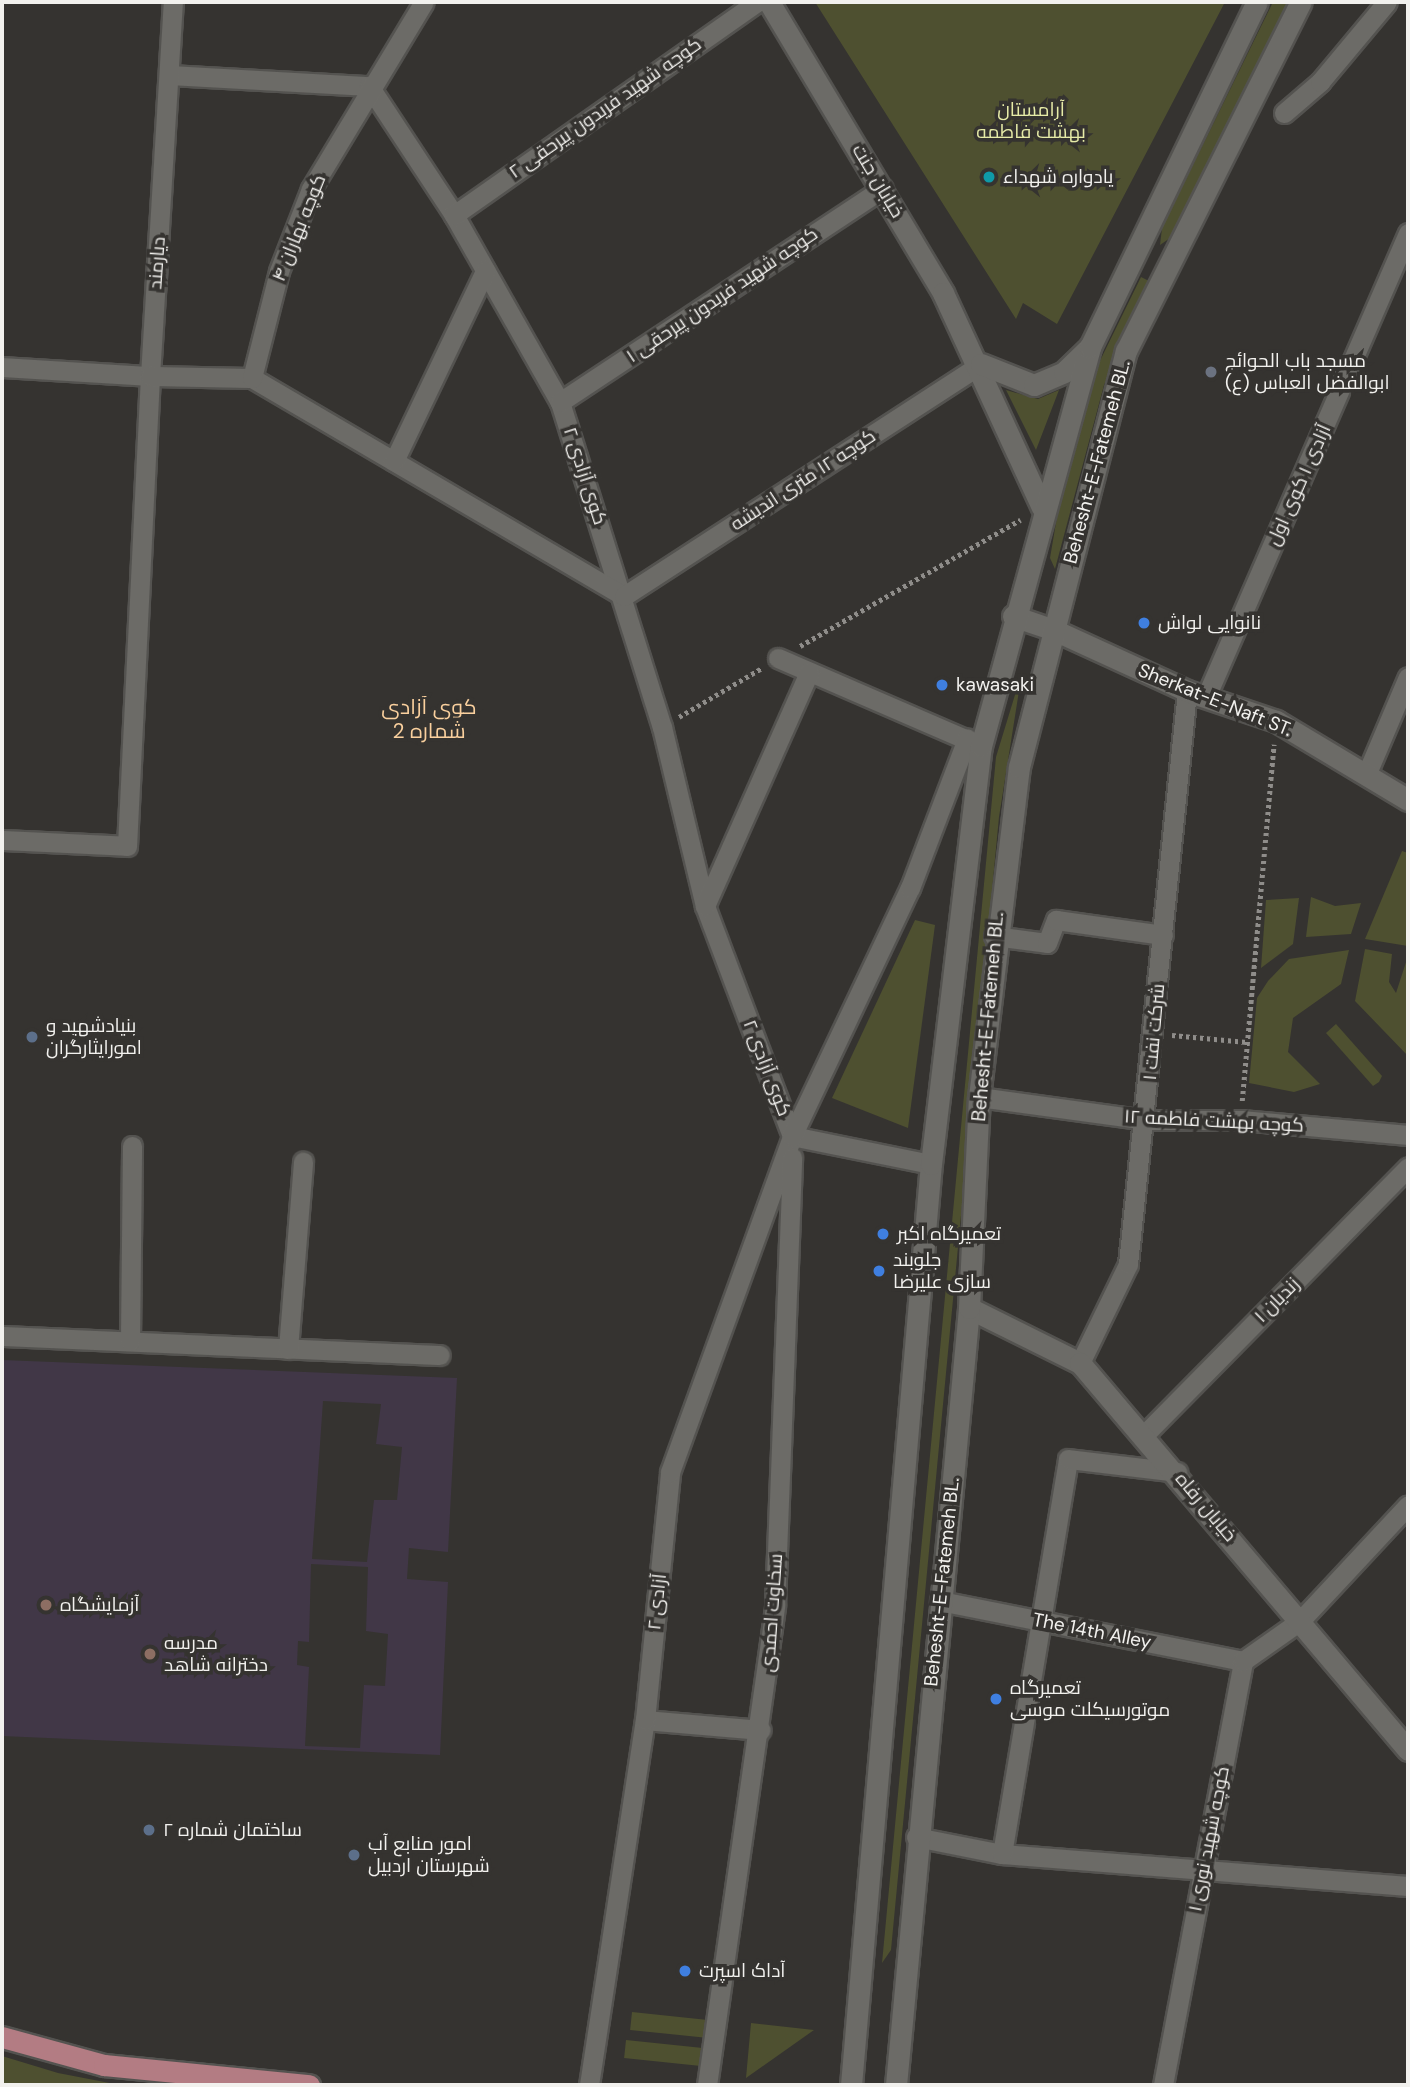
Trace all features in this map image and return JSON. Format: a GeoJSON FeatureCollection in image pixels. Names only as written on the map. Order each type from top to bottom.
{"type":"FeatureCollection","features":[{"type":"Feature","properties":{"kind":"main road","name":"خیابان جنت"},"geometry":{"type":"LineString","coordinates":[[769,2],[883,188],[981,364],[1042,507]]}},
{"type":"Feature","properties":{"kind":"main road","name":"Behesht-E-Fatemeh BL."},"geometry":{"type":"LineString","coordinates":[[851,2085],[932,1164],[974,743],[1090,347],[1257,2]]}},
{"type":"Feature","properties":{"kind":"main road","name":"Behesht-E-Fatemeh BL."},"geometry":{"type":"LineString","coordinates":[[896,2085],[916,1837],[969,1308],[979,1097],[994,936],[1019,767],[1126,351],[1301,2]]}},
{"type":"Feature","properties":{"kind":"main road"},"geometry":{"type":"LineString","coordinates":[[1136,252],[1167,268]]}},
{"type":"Feature","properties":{"kind":"main road"},"geometry":{"type":"LineString","coordinates":[[981,364],[1034,384],[1064,372],[1090,347]]}},
{"type":"Feature","properties":{"kind":"main road","name":"Sherkat-E-Naft ST."},"geometry":{"type":"LineString","coordinates":[[1013,616],[1054,630],[1196,694],[1276,721],[1367,773],[1408,800]]}},
{"type":"Feature","properties":{"kind":"main road","name":"خیابان رفاه"},"geometry":{"type":"LineString","coordinates":[[969,1308],[1080,1363],[1146,1433],[1408,1750]]}},
{"type":"Feature","properties":{"kind":"main road"},"geometry":{"type":"LineString","coordinates":[[2,2037],[104,2065],[309,2085]]}},
{"type":"Feature","properties":{"kind":"street","name":"دیارمند"},"geometry":{"type":"LineString","coordinates":[[2,840],[127,846],[150,376],[173,2]]}},
{"type":"Feature","properties":{"kind":"street","name":"کوچه بهاران ۴"},"geometry":{"type":"LineString","coordinates":[[252,378],[279,271],[311,189],[369,86],[424,2]]}},
{"type":"Feature","properties":{"kind":"street","name":"کوچه شهید فریدون پیرحقی ۲"},"geometry":{"type":"LineString","coordinates":[[454,215],[757,2]]}},
{"type":"Feature","properties":{"kind":"street"},"geometry":{"type":"LineString","coordinates":[[1284,113],[1320,82],[1387,2]]}},
{"type":"Feature","properties":{"kind":"street"},"geometry":{"type":"LineString","coordinates":[[170,75],[369,86]]}},
{"type":"Feature","properties":{"kind":"street","name":"کوی آزادی ۲"},"geometry":{"type":"LineString","coordinates":[[369,86],[454,215],[561,402],[624,596],[662,727],[705,906],[792,1136],[932,1164]]}},
{"type":"Feature","properties":{"kind":"street","name":"کوچه شهید فریدون پیرحقی ۱"},"geometry":{"type":"LineString","coordinates":[[561,402],[883,188]]}},
{"type":"Feature","properties":{"kind":"street","name":"آزادی ۱ کوی اول"},"geometry":{"type":"LineString","coordinates":[[1196,694],[1408,233]]}},
{"type":"Feature","properties":{"kind":"street"},"geometry":{"type":"LineString","coordinates":[[394,461],[485,271]]}},
{"type":"Feature","properties":{"kind":"street","name":"کوچه ۱۲ متری اندیشه"},"geometry":{"type":"LineString","coordinates":[[624,596],[981,364]]}},
{"type":"Feature","properties":{"kind":"street"},"geometry":{"type":"LineString","coordinates":[[2,367],[150,376],[252,378],[624,596]]}},
{"type":"Feature","properties":{"kind":"street"},"geometry":{"type":"LineString","coordinates":[[778,658],[974,743]]}},
{"type":"Feature","properties":{"kind":"street"},"geometry":{"type":"LineString","coordinates":[[705,906],[810,672]]}},
{"type":"Feature","properties":{"kind":"street"},"geometry":{"type":"LineString","coordinates":[[1367,773],[1408,677]]}},
{"type":"Feature","properties":{"kind":"street","name":"شرکت نفت ۱"},"geometry":{"type":"LineString","coordinates":[[1080,1363],[1128,1264],[1147,1120],[1163,935],[1196,694]]}},
{"type":"Feature","properties":{"kind":"street","name":"آزادی ۲"},"geometry":{"type":"LineString","coordinates":[[589,2085],[645,1720],[670,1472],[792,1136],[910,888],[974,743]]}},
{"type":"Feature","properties":{"kind":"street"},"geometry":{"type":"LineString","coordinates":[[994,936],[1047,943],[1056,920],[1163,935]]}},
{"type":"Feature","properties":{"kind":"street","name":"کوچه بهشت فاطمه ۱۲"},"geometry":{"type":"LineString","coordinates":[[979,1097],[1147,1120],[1241,1120],[1408,1135]]}},
{"type":"Feature","properties":{"kind":"street","name":"سخاوت احمدی"},"geometry":{"type":"LineString","coordinates":[[707,2085],[761,1730],[775,1605],[792,1136]]}},
{"type":"Feature","properties":{"kind":"street"},"geometry":{"type":"LineString","coordinates":[[130,1342],[132,1146]]}},
{"type":"Feature","properties":{"kind":"street"},"geometry":{"type":"LineString","coordinates":[[288,1349],[303,1162]]}},
{"type":"Feature","properties":{"kind":"street","name":"زندیان ۱"},"geometry":{"type":"LineString","coordinates":[[1146,1433],[1408,1167]]}},
{"type":"Feature","properties":{"kind":"street"},"geometry":{"type":"LineString","coordinates":[[2,1336],[440,1355]]}},
{"type":"Feature","properties":{"kind":"street"},"geometry":{"type":"LineString","coordinates":[[1002,1854],[1068,1459],[1177,1472]]}},
{"type":"Feature","properties":{"kind":"street"},"geometry":{"type":"LineString","coordinates":[[1243,1661],[1300,1620],[1408,1505]]}},
{"type":"Feature","properties":{"kind":"street","name":"The 14th Alley"},"geometry":{"type":"LineString","coordinates":[[940,1601],[1243,1661]]}},
{"type":"Feature","properties":{"kind":"street","name":"کوچه شهید نوری ۱"},"geometry":{"type":"LineString","coordinates":[[1163,2085],[1243,1661]]}},
{"type":"Feature","properties":{"kind":"street"},"geometry":{"type":"LineString","coordinates":[[645,1720],[761,1730]]}},
{"type":"Feature","properties":{"kind":"street"},"geometry":{"type":"LineString","coordinates":[[916,1837],[1002,1854],[1408,1886]]}},
{"type":"Feature","properties":{"kind":"path"},"geometry":{"type":"LineString","coordinates":[[662,727],[1042,507]]}},
{"type":"Feature","properties":{"kind":"path"},"geometry":{"type":"LineString","coordinates":[[1241,1120],[1276,721]]}},
{"type":"Feature","properties":{"kind":"path"},"geometry":{"type":"LineString","coordinates":[[1153,1033],[1247,1042]]}},
{"type":"Feature","properties":{"kind":"shaded area"},"geometry":{"type":"Polygon","coordinates":[[[2,1360],[457,1378],[448,1552],[409,1548],[407,1579],[448,1582],[440,1755],[2,1736],[2,1360]],[[323,1401],[312,1559],[367,1562],[374,1500],[397,1500],[402,1447],[376,1444],[381,1404],[323,1401]],[[311,1564],[309,1642],[298,1641],[297,1665],[309,1667],[305,1746],[360,1748],[364,1685],[385,1686],[388,1634],[366,1631],[368,1567],[311,1564]]]}},
{"type":"Feature","properties":{"kind":"green space","name":"آرامستان بهشت فاطمه"},"geometry":{"type":"Polygon","coordinates":[[[815,2],[1225,2],[1057,324],[1023,303],[1016,319],[815,2]]]}},
{"type":"Feature","properties":{"kind":"green space"},"geometry":{"type":"Polygon","coordinates":[[[1273,2],[1289,2],[1173,236],[1160,245],[1162,228],[1273,2]]]}},
{"type":"Feature","properties":{"kind":"green space"},"geometry":{"type":"Polygon","coordinates":[[[1141,277],[1149,281],[1147,288],[1104,385],[1055,569],[1050,558],[1065,470],[1092,377],[1141,277]]]}},
{"type":"Feature","properties":{"kind":"green space"},"geometry":{"type":"Polygon","coordinates":[[[1006,390],[1038,399],[1059,390],[1036,450],[1006,390]]]}},
{"type":"Feature","properties":{"kind":"green space"},"geometry":{"type":"Polygon","coordinates":[[[1022,672],[999,817],[891,1950],[882,1963],[996,757],[1022,672]]]}},
{"type":"Feature","properties":{"kind":"green space"},"geometry":{"type":"Polygon","coordinates":[[[1402,851],[1408,853],[1408,946],[1365,939],[1402,851]]]}},
{"type":"Feature","properties":{"kind":"green space"},"geometry":{"type":"Polygon","coordinates":[[[1311,897],[1335,906],[1361,903],[1351,934],[1306,937],[1311,897]]]}},
{"type":"Feature","properties":{"kind":"green space"},"geometry":{"type":"Polygon","coordinates":[[[1299,898],[1293,944],[1261,968],[1266,900],[1299,898]]]}},
{"type":"Feature","properties":{"kind":"green space"},"geometry":{"type":"Polygon","coordinates":[[[915,920],[935,925],[908,1128],[832,1098],[915,920]]]}},
{"type":"Feature","properties":{"kind":"green space"},"geometry":{"type":"Polygon","coordinates":[[[1365,949],[1392,954],[1389,982],[1396,993],[1408,956],[1408,1056],[1355,1001],[1365,949]]]}},
{"type":"Feature","properties":{"kind":"green space"},"geometry":{"type":"Polygon","coordinates":[[[1349,950],[1341,984],[1293,1018],[1288,1052],[1320,1084],[1294,1092],[1249,1083],[1257,998],[1268,981],[1289,959],[1349,950]]]}},
{"type":"Feature","properties":{"kind":"green space"},"geometry":{"type":"Polygon","coordinates":[[[1336,1024],[1382,1076],[1373,1086],[1326,1033],[1336,1024]]]}},
{"type":"Feature","properties":{"kind":"green space"},"geometry":{"type":"Polygon","coordinates":[[[632,2012],[713,2020],[711,2038],[630,2030],[632,2012]]]}},
{"type":"Feature","properties":{"kind":"green space"},"geometry":{"type":"Polygon","coordinates":[[[751,2023],[814,2030],[746,2078],[751,2023]]]}},
{"type":"Feature","properties":{"kind":"green space"},"geometry":{"type":"Polygon","coordinates":[[[626,2040],[708,2049],[706,2066],[624,2058],[626,2040]]]}},
{"type":"Feature","properties":{"kind":"green space"},"geometry":{"type":"Polygon","coordinates":[[[2,2056],[58,2073],[120,2085],[2,2085],[2,2056]]]}},
{"type":"Feature","properties":{"kind":"place","name":"یادواره شهداء"},"geometry":{"type":"Point","coordinates":[989,177]}},
{"type":"Feature","properties":{"kind":"place","name":"مسجد باب الحوائج ابوالفضل العباس (ع)"},"geometry":{"type":"Point","coordinates":[1211,372]}},
{"type":"Feature","properties":{"kind":"place","name":"نانوایی لواش"},"geometry":{"type":"Point","coordinates":[1144,623]}},
{"type":"Feature","properties":{"kind":"place","name":"kawasaki"},"geometry":{"type":"Point","coordinates":[942,685]}},
{"type":"Feature","properties":{"kind":"place","name":"بنیادشهید و امورایثارگران"},"geometry":{"type":"Point","coordinates":[32,1037]}},
{"type":"Feature","properties":{"kind":"place","name":"تعمیرگاه اکبر"},"geometry":{"type":"Point","coordinates":[883,1234]}},
{"type":"Feature","properties":{"kind":"place","name":"جلوبند سازی علیرضا"},"geometry":{"type":"Point","coordinates":[879,1271]}},
{"type":"Feature","properties":{"kind":"place","name":"آزمایشگاه"},"geometry":{"type":"Point","coordinates":[46,1605]}},
{"type":"Feature","properties":{"kind":"place","name":"مدرسه دخترانه شاهد"},"geometry":{"type":"Point","coordinates":[150,1654]}},
{"type":"Feature","properties":{"kind":"place","name":"تعمیرگاه موتورسیکلت موسی"},"geometry":{"type":"Point","coordinates":[996,1699]}},
{"type":"Feature","properties":{"kind":"place","name":"ساختمان شماره ۲"},"geometry":{"type":"Point","coordinates":[149,1830]}},
{"type":"Feature","properties":{"kind":"place","name":"امور منابع آب شهرستان اردبیل"},"geometry":{"type":"Point","coordinates":[354,1855]}},
{"type":"Feature","properties":{"kind":"place","name":"آداک اسپرت"},"geometry":{"type":"Point","coordinates":[685,1971]}},
{"type":"Feature","properties":{"kind":"district","name":"کوی آزادی شماره 2"},"geometry":{"type":"Point","coordinates":[429,719]}}]}
